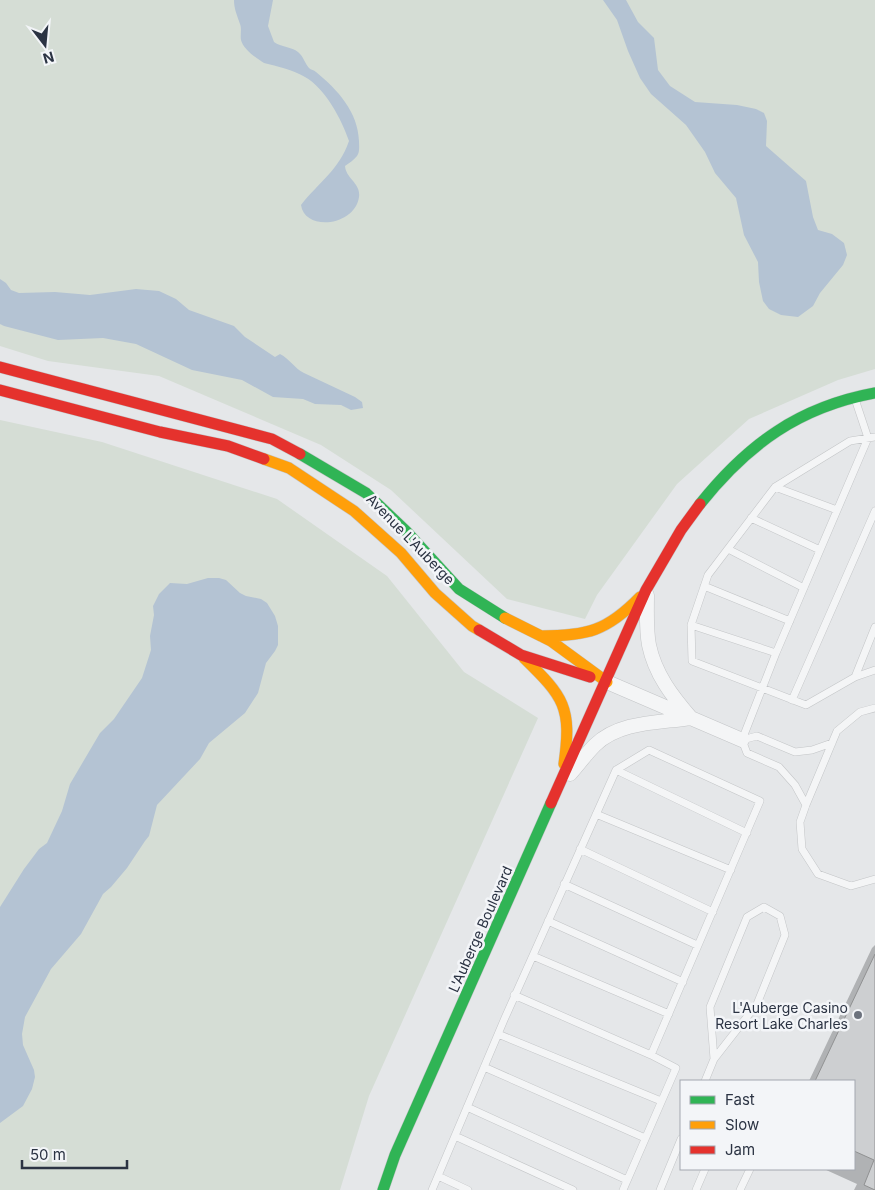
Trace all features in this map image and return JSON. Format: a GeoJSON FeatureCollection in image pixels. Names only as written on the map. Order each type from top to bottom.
{"type":"FeatureCollection","features":[{"type":"Feature","properties":{"kind":"street","name":"Avenue L'Auberge"},"geometry":{"type":"LineString","coordinates":[[0,367],[272,439],[366,493],[406,531],[459,589],[499,615],[552,642],[606,682]]}},
{"type":"Feature","properties":{"kind":"street","name":"Avenue L'Auberge"},"geometry":{"type":"LineString","coordinates":[[0,390],[160,432],[228,446],[289,468],[354,511],[401,553],[435,593],[472,626],[521,655],[606,682],[742,740]]}},
{"type":"Feature","properties":{"kind":"street"},"geometry":{"type":"LineString","coordinates":[[540,636],[588,633],[627,611],[646,590],[693,512],[726,473],[762,442],[802,415],[854,396],[875,392]]}},
{"type":"Feature","properties":{"kind":"street"},"geometry":{"type":"LineString","coordinates":[[646,590],[648,644],[655,666],[666,687],[691,718]]}},
{"type":"Feature","properties":{"kind":"street","name":"L'Auberge Boulevard"},"geometry":{"type":"LineString","coordinates":[[383,1190],[395,1155],[646,590]]}},
{"type":"Feature","properties":{"kind":"street"},"geometry":{"type":"LineString","coordinates":[[521,655],[548,682],[562,702],[568,730],[561,784]]}},
{"type":"Feature","properties":{"kind":"street"},"geometry":{"type":"LineString","coordinates":[[561,784],[596,744],[618,731],[638,724],[691,718]]}},
{"type":"Feature","properties":{"kind":"lane"},"geometry":{"type":"LineString","coordinates":[[806,805],[795,785],[779,767],[746,753],[742,740],[776,653],[837,510],[871,438],[854,396]]}},
{"type":"Feature","properties":{"kind":"lane"},"geometry":{"type":"LineString","coordinates":[[871,438],[850,441],[775,487],[708,575],[691,625],[692,661],[806,705],[855,677],[875,670]]}},
{"type":"Feature","properties":{"kind":"lane"},"geometry":{"type":"LineString","coordinates":[[775,487],[837,510]]}},
{"type":"Feature","properties":{"kind":"lane"},"geometry":{"type":"LineString","coordinates":[[792,700],[875,511]]}},
{"type":"Feature","properties":{"kind":"lane"},"geometry":{"type":"LineString","coordinates":[[751,518],[820,550]]}},
{"type":"Feature","properties":{"kind":"lane"},"geometry":{"type":"LineString","coordinates":[[728,549],[804,588]]}},
{"type":"Feature","properties":{"kind":"lane"},"geometry":{"type":"LineString","coordinates":[[704,586],[790,621]]}},
{"type":"Feature","properties":{"kind":"lane"},"geometry":{"type":"LineString","coordinates":[[691,625],[776,653]]}},
{"type":"Feature","properties":{"kind":"lane"},"geometry":{"type":"LineString","coordinates":[[855,677],[875,626]]}},
{"type":"Feature","properties":{"kind":"lane"},"geometry":{"type":"LineString","coordinates":[[875,708],[860,712],[837,731],[800,822],[802,849],[818,874],[851,886],[875,879]]}},
{"type":"Feature","properties":{"kind":"lane"},"geometry":{"type":"LineString","coordinates":[[742,740],[757,736],[794,752],[812,750],[832,743]]}},
{"type":"Feature","properties":{"kind":"lane"},"geometry":{"type":"LineString","coordinates":[[432,1190],[514,996],[616,770],[649,750],[760,801],[651,1056]]}},
{"type":"Feature","properties":{"kind":"lane"},"geometry":{"type":"LineString","coordinates":[[616,770],[746,833]]}},
{"type":"Feature","properties":{"kind":"lane"},"geometry":{"type":"LineString","coordinates":[[596,814],[731,870]]}},
{"type":"Feature","properties":{"kind":"lane"},"geometry":{"type":"LineString","coordinates":[[580,849],[713,912]]}},
{"type":"Feature","properties":{"kind":"lane"},"geometry":{"type":"LineString","coordinates":[[564,884],[698,945]]}},
{"type":"Feature","properties":{"kind":"lane"},"geometry":{"type":"LineString","coordinates":[[705,1080],[714,1059],[757,1004],[785,935],[780,916],[764,907],[747,917],[710,1007],[714,1059]]}},
{"type":"Feature","properties":{"kind":"lane"},"geometry":{"type":"LineString","coordinates":[[548,921],[683,982]]}},
{"type":"Feature","properties":{"kind":"lane"},"geometry":{"type":"LineString","coordinates":[[532,956],[669,1014]]}},
{"type":"Feature","properties":{"kind":"lane"},"geometry":{"type":"LineString","coordinates":[[514,996],[676,1068],[623,1190]]}},
{"type":"Feature","properties":{"kind":"lane"},"geometry":{"type":"LineString","coordinates":[[498,1034],[662,1101]]}},
{"type":"Feature","properties":{"kind":"lane"},"geometry":{"type":"LineString","coordinates":[[484,1067],[645,1138]]}},
{"type":"Feature","properties":{"kind":"lane"},"geometry":{"type":"LineString","coordinates":[[467,1107],[627,1180]]}},
{"type":"Feature","properties":{"kind":"lane"},"geometry":{"type":"LineString","coordinates":[[455,1136],[573,1190]]}},
{"type":"Feature","properties":{"kind":"lane"},"geometry":{"type":"LineString","coordinates":[[660,1190],[680,1141]]}},
{"type":"Feature","properties":{"kind":"lane"},"geometry":{"type":"LineString","coordinates":[[696,1190],[705,1170]]}},
{"type":"Feature","properties":{"kind":"lane"},"geometry":{"type":"LineString","coordinates":[[740,1190],[750,1170]]}},
{"type":"Feature","properties":{"kind":"lane"},"geometry":{"type":"LineString","coordinates":[[438,1176],[468,1190]]}},
{"type":"Feature","properties":{"kind":"shaded area"},"geometry":{"type":"Polygon","coordinates":[[[0,0],[875,0],[875,369],[838,380],[749,419],[677,484],[597,595],[585,619],[507,599],[391,490],[321,445],[159,376],[48,361],[0,346],[0,0]]]}},
{"type":"Feature","properties":{"kind":"shaded area"},"geometry":{"type":"Polygon","coordinates":[[[0,420],[102,442],[277,499],[387,576],[464,672],[538,718],[369,1096],[340,1190],[0,1190],[0,420]]]}},
{"type":"Feature","properties":{"kind":"water"},"geometry":{"type":"Polygon","coordinates":[[[234,0],[273,0],[268,26],[274,42],[298,52],[309,68],[315,71],[339,94],[351,111],[358,130],[359,151],[356,157],[345,166],[358,188],[359,197],[356,207],[340,219],[320,222],[311,219],[304,214],[301,205],[334,168],[345,151],[349,141],[342,124],[332,105],[312,82],[295,72],[264,63],[247,50],[241,40],[241,26],[234,0]]]}},
{"type":"Feature","properties":{"kind":"water"},"geometry":{"type":"Polygon","coordinates":[[[603,0],[626,0],[638,22],[654,38],[658,70],[670,86],[695,102],[737,105],[756,109],[764,113],[767,121],[766,146],[806,181],[813,217],[818,230],[832,234],[844,243],[847,255],[843,265],[820,293],[813,306],[798,317],[781,315],[769,309],[763,301],[759,282],[758,262],[744,235],[736,198],[715,173],[705,152],[686,125],[651,94],[640,78],[617,20],[603,0]]]}},
{"type":"Feature","properties":{"kind":"water"},"geometry":{"type":"Polygon","coordinates":[[[0,279],[11,290],[19,293],[55,292],[90,295],[136,289],[159,291],[176,299],[189,310],[234,326],[245,337],[275,357],[280,354],[287,358],[297,369],[355,397],[362,402],[363,408],[351,410],[341,405],[315,404],[303,399],[273,397],[242,380],[192,370],[136,344],[103,338],[58,340],[4,326],[0,324],[0,279]]]}},
{"type":"Feature","properties":{"kind":"water"},"geometry":{"type":"Polygon","coordinates":[[[208,578],[226,580],[240,593],[261,599],[267,603],[275,616],[278,626],[278,645],[266,663],[258,693],[245,713],[209,743],[200,759],[157,805],[149,836],[127,868],[103,894],[81,934],[51,969],[25,1017],[22,1034],[23,1045],[34,1070],[35,1077],[32,1089],[23,1106],[0,1123],[0,907],[24,869],[39,849],[47,843],[62,811],[70,784],[100,733],[114,719],[142,678],[151,650],[150,636],[154,615],[153,606],[159,594],[170,583],[187,584],[208,578]]]}},
{"type":"Feature","properties":{"kind":"building","name":"L'Auberge Casino Resort Lake Charles"},"geometry":{"type":"Polygon","coordinates":[[[875,954],[875,1190],[864,1185],[874,1160],[855,1151],[855,1080],[815,1080],[875,954]]]}},
{"type":"Feature","properties":{"kind":"traffic: fast"},"geometry":{"type":"LineString","coordinates":[[700,504],[737,463],[777,431],[799,418],[822,408],[848,399],[875,393]]}},
{"type":"Feature","properties":{"kind":"traffic: fast"},"geometry":{"type":"LineString","coordinates":[[300,454],[366,493],[406,531],[459,589],[505,618]]}},
{"type":"Feature","properties":{"kind":"traffic: fast"},"geometry":{"type":"LineString","coordinates":[[383,1190],[395,1155],[551,803]]}},
{"type":"Feature","properties":{"kind":"traffic: slow"},"geometry":{"type":"LineString","coordinates":[[264,459],[289,468],[354,511],[401,553],[435,593],[479,630]]}},
{"type":"Feature","properties":{"kind":"traffic: slow"},"geometry":{"type":"LineString","coordinates":[[541,636],[571,635],[595,629],[617,617],[640,597]]}},
{"type":"Feature","properties":{"kind":"traffic: slow"},"geometry":{"type":"LineString","coordinates":[[505,618],[551,641],[607,682]]}},
{"type":"Feature","properties":{"kind":"traffic: slow"},"geometry":{"type":"LineString","coordinates":[[524,658],[548,683],[562,704],[567,729],[564,764]]}},
{"type":"Feature","properties":{"kind":"traffic: jam"},"geometry":{"type":"LineString","coordinates":[[0,367],[272,439],[300,454]]}},
{"type":"Feature","properties":{"kind":"traffic: jam"},"geometry":{"type":"LineString","coordinates":[[0,390],[160,432],[228,446],[264,459]]}},
{"type":"Feature","properties":{"kind":"traffic: jam"},"geometry":{"type":"LineString","coordinates":[[551,803],[646,590],[681,530],[700,504]]}},
{"type":"Feature","properties":{"kind":"traffic: jam"},"geometry":{"type":"LineString","coordinates":[[479,630],[521,655],[590,677]]}},
{"type":"Feature","properties":{"kind":"place","name":"L'Auberge Casino Resort Lake Charles"},"geometry":{"type":"Point","coordinates":[858,1015]}}]}
